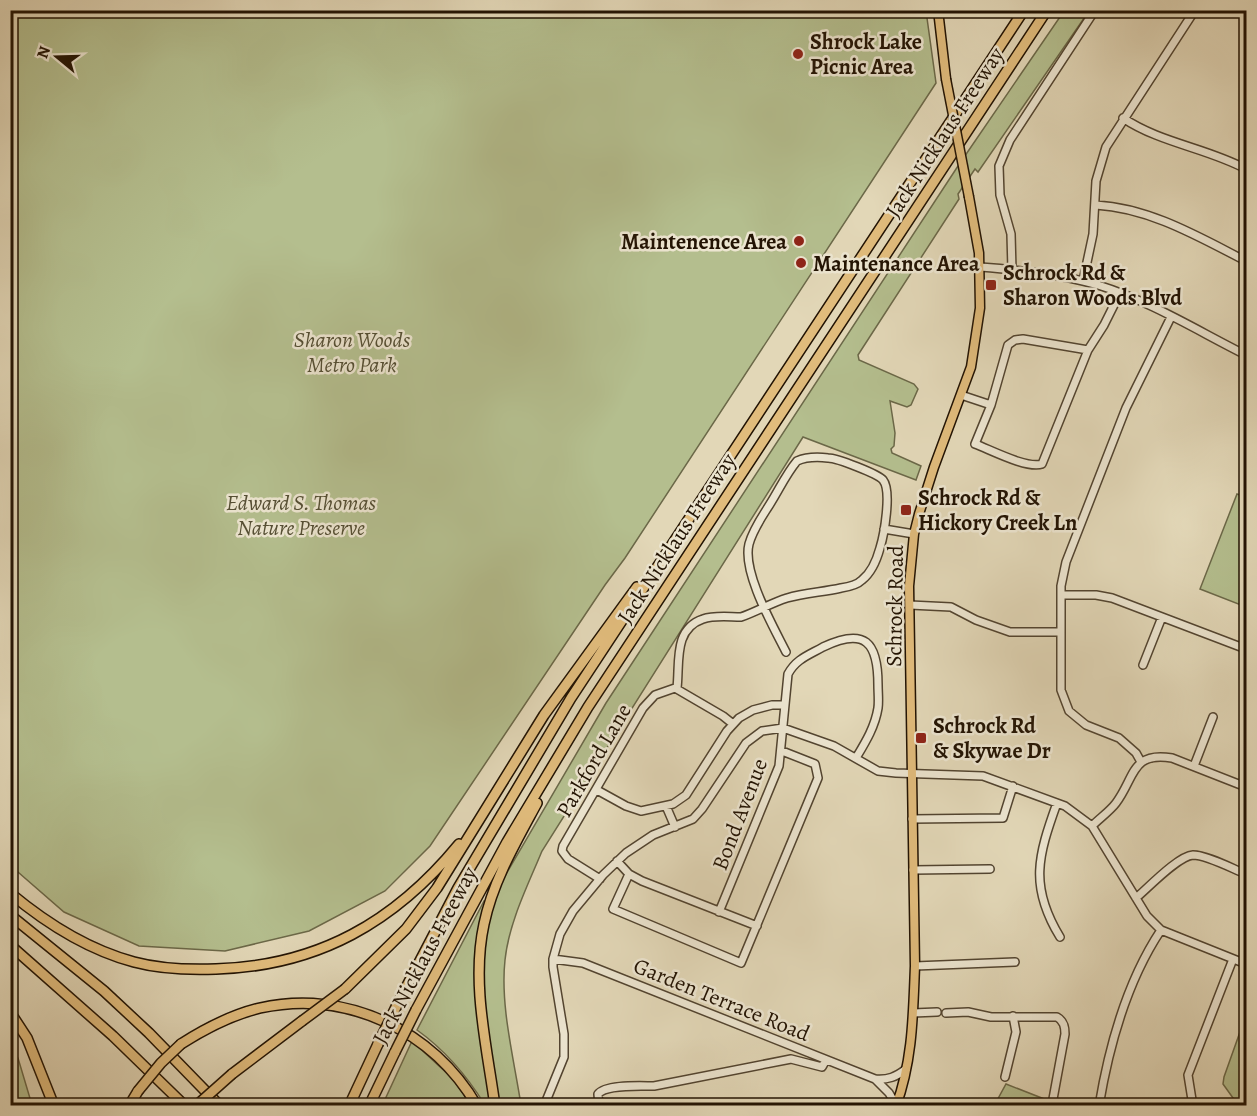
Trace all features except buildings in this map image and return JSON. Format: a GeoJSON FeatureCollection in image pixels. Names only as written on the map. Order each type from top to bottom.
{"type":"FeatureCollection","features":[{"type":"Feature","properties":{"kind":"highway","name":"Jack Nicklaus Freeway"},"geometry":{"type":"LineString","coordinates":[[349,1106],[399,1001],[458,888],[538,750],[1024,10]]}},
{"type":"Feature","properties":{"kind":"highway","name":"Jack Nicklaus Freeway"},"geometry":{"type":"LineString","coordinates":[[369,1106],[416,1010],[507,842],[576,726],[1047,10]]}},
{"type":"Feature","properties":{"kind":"highway"},"geometry":{"type":"LineString","coordinates":[[196,1106],[231,1074],[345,989],[406,929],[437,888],[526,742],[572,674],[624,603],[675,541]]}},
{"type":"Feature","properties":{"kind":"highway"},"geometry":{"type":"LineString","coordinates":[[495,1106],[479,977],[479,954],[484,923],[493,892],[513,847],[576,726]]}},
{"type":"Feature","properties":{"kind":"highway"},"geometry":{"type":"LineString","coordinates":[[10,893],[54,925],[96,947],[135,962],[196,970],[265,965],[302,956],[339,942],[379,920],[420,888],[439,869],[488,806]]}},
{"type":"Feature","properties":{"kind":"highway"},"geometry":{"type":"LineString","coordinates":[[10,915],[105,991],[220,1106]]}},
{"type":"Feature","properties":{"kind":"highway"},"geometry":{"type":"LineString","coordinates":[[10,945],[113,1036],[185,1106]]}},
{"type":"Feature","properties":{"kind":"highway"},"geometry":{"type":"LineString","coordinates":[[129,1106],[161,1062],[181,1044],[229,1018],[257,1009],[296,1003],[348,1008],[392,1024],[428,1047],[467,1088],[477,1106]]}},
{"type":"Feature","properties":{"kind":"highway"},"geometry":{"type":"LineString","coordinates":[[10,1012],[27,1038],[54,1106]]}},
{"type":"Feature","properties":{"kind":"main road","name":"Schrock Road"},"geometry":{"type":"LineString","coordinates":[[896,1105],[906,1069],[914,1013],[910,605],[914,534],[934,467],[971,367],[980,308],[980,267],[969,196],[946,79],[939,10]]}},
{"type":"Feature","properties":{"kind":"street"},"geometry":{"type":"LineString","coordinates":[[1012,270],[1011,234],[1000,195],[999,166],[1010,140],[1095,10]]}},
{"type":"Feature","properties":{"kind":"street"},"geometry":{"type":"LineString","coordinates":[[1083,281],[1093,234],[1096,181],[1106,147],[1195,10]]}},
{"type":"Feature","properties":{"kind":"street"},"geometry":{"type":"LineString","coordinates":[[1123,118],[1149,133],[1246,169]]}},
{"type":"Feature","properties":{"kind":"street"},"geometry":{"type":"LineString","coordinates":[[1096,205],[1132,209],[1188,232],[1246,261]]}},
{"type":"Feature","properties":{"kind":"street"},"geometry":{"type":"LineString","coordinates":[[980,267],[1083,281],[1120,293],[1149,305],[1246,355]]}},
{"type":"Feature","properties":{"kind":"street"},"geometry":{"type":"LineString","coordinates":[[1088,350],[1023,339],[1015,340],[1008,345],[991,405],[975,444],[1028,464],[1042,464],[1088,350],[1120,293]]}},
{"type":"Feature","properties":{"kind":"street"},"geometry":{"type":"LineString","coordinates":[[1141,762],[1136,753],[1119,738],[1086,725],[1069,711],[1061,690],[1061,586],[1066,562],[1122,418],[1171,316]]}},
{"type":"Feature","properties":{"kind":"street"},"geometry":{"type":"LineString","coordinates":[[962,395],[991,405]]}},
{"type":"Feature","properties":{"kind":"street"},"geometry":{"type":"LineString","coordinates":[[733,724],[677,688],[678,656],[684,633],[703,619],[741,617],[764,607],[785,599],[850,586],[862,581],[870,571],[880,549],[884,529],[885,484],[878,477],[831,458],[797,461],[755,527],[748,546],[749,567],[764,607],[786,652]]}},
{"type":"Feature","properties":{"kind":"street"},"geometry":{"type":"LineString","coordinates":[[884,529],[914,534]]}},
{"type":"Feature","properties":{"kind":"street"},"geometry":{"type":"LineString","coordinates":[[1061,595],[1096,595],[1112,598],[1246,649]]}},
{"type":"Feature","properties":{"kind":"street"},"geometry":{"type":"LineString","coordinates":[[910,605],[951,607],[976,620],[1010,632],[1061,632]]}},
{"type":"Feature","properties":{"kind":"street"},"geometry":{"type":"LineString","coordinates":[[1143,666],[1162,617]]}},
{"type":"Feature","properties":{"kind":"street"},"geometry":{"type":"LineString","coordinates":[[783,728],[788,674],[792,666],[801,658],[846,638],[858,639],[870,645],[876,656],[878,708],[869,737],[856,758]]}},
{"type":"Feature","properties":{"kind":"street","name":"Parkford Lane"},"geometry":{"type":"LineString","coordinates":[[600,879],[568,860],[562,851],[563,846],[643,708],[655,694],[677,688]]}},
{"type":"Feature","properties":{"kind":"street"},"geometry":{"type":"LineString","coordinates":[[597,790],[641,811],[666,806],[680,800],[686,795],[733,724],[753,710],[772,705],[784,705]]}},
{"type":"Feature","properties":{"kind":"street"},"geometry":{"type":"LineString","coordinates":[[1194,766],[1213,717]]}},
{"type":"Feature","properties":{"kind":"street"},"geometry":{"type":"LineString","coordinates":[[544,1106],[564,1057],[564,1034],[553,959],[560,934],[573,911],[626,853],[653,835],[693,819],[750,738],[768,728],[783,728],[834,746],[878,771],[983,776],[1073,810],[1092,826],[1147,916],[1161,930],[1246,964]]}},
{"type":"Feature","properties":{"kind":"street","name":"Bond Avenue"},"geometry":{"type":"LineString","coordinates":[[719,912],[774,781],[782,751],[783,728]]}},
{"type":"Feature","properties":{"kind":"street"},"geometry":{"type":"LineString","coordinates":[[629,874],[613,909],[741,963],[818,778],[815,764],[782,751]]}},
{"type":"Feature","properties":{"kind":"street"},"geometry":{"type":"LineString","coordinates":[[1092,826],[1116,804],[1132,772],[1141,762],[1161,756],[1194,766],[1246,787]]}},
{"type":"Feature","properties":{"kind":"street"},"geometry":{"type":"LineString","coordinates":[[912,819],[1003,818],[1013,786]]}},
{"type":"Feature","properties":{"kind":"street"},"geometry":{"type":"LineString","coordinates":[[1057,803],[1040,853],[1039,868],[1040,885],[1046,909],[1060,937]]}},
{"type":"Feature","properties":{"kind":"street"},"geometry":{"type":"LineString","coordinates":[[666,806],[675,826]]}},
{"type":"Feature","properties":{"kind":"street"},"geometry":{"type":"LineString","coordinates":[[1136,898],[1182,859],[1192,855],[1246,874]]}},
{"type":"Feature","properties":{"kind":"street"},"geometry":{"type":"LineString","coordinates":[[617,861],[629,874],[756,926]]}},
{"type":"Feature","properties":{"kind":"street"},"geometry":{"type":"LineString","coordinates":[[913,870],[990,868]]}},
{"type":"Feature","properties":{"kind":"street"},"geometry":{"type":"LineString","coordinates":[[1099,1106],[1109,1049],[1146,951],[1161,930]]}},
{"type":"Feature","properties":{"kind":"street","name":"Garden Terrace Road"},"geometry":{"type":"LineString","coordinates":[[553,959],[583,963],[875,1079],[890,1093],[896,1105]]}},
{"type":"Feature","properties":{"kind":"street"},"geometry":{"type":"LineString","coordinates":[[1193,1106],[1188,1075],[1233,959]]}},
{"type":"Feature","properties":{"kind":"street"},"geometry":{"type":"LineString","coordinates":[[915,966],[1015,962]]}},
{"type":"Feature","properties":{"kind":"street"},"geometry":{"type":"LineString","coordinates":[[914,1013],[937,1012]]}},
{"type":"Feature","properties":{"kind":"street"},"geometry":{"type":"LineString","coordinates":[[946,1012],[968,1012],[991,1017],[1057,1017],[1062,1022],[1065,1034],[1053,1099]]}},
{"type":"Feature","properties":{"kind":"street"},"geometry":{"type":"LineString","coordinates":[[1005,1077],[1016,1032],[1013,1016]]}},
{"type":"Feature","properties":{"kind":"street"},"geometry":{"type":"LineString","coordinates":[[599,1106],[598,1095],[604,1089],[665,1084],[790,1059],[822,1067],[826,1059]]}},
{"type":"Feature","properties":{"kind":"street"},"geometry":{"type":"LineString","coordinates":[[875,1079],[884,1080],[895,1077],[906,1069]]}},
{"type":"Feature","properties":{"kind":"green space","name":"Sharon Woods Metro Park"},"geometry":{"type":"Polygon","coordinates":[[[10,11],[926,11],[936,83],[625,558],[430,846],[385,891],[309,931],[225,951],[139,946],[64,912],[11,866],[10,11]]]}},
{"type":"Feature","properties":{"kind":"green space"},"geometry":{"type":"Polygon","coordinates":[[[1064,11],[1089,11],[978,172],[975,169],[958,194],[959,199],[858,355],[859,360],[914,384],[918,389],[911,405],[907,407],[890,401],[895,433],[892,453],[921,466],[916,480],[803,437],[542,851],[515,918],[505,960],[504,996],[521,1105],[499,1106],[485,1016],[482,978],[488,921],[502,881],[606,703],[958,166],[1064,11]]]}},
{"type":"Feature","properties":{"kind":"green space"},"geometry":{"type":"Polygon","coordinates":[[[1237,494],[1246,497],[1246,607],[1200,589],[1237,494]]]}},
{"type":"Feature","properties":{"kind":"green space"},"geometry":{"type":"Polygon","coordinates":[[[484,901],[486,902],[480,927],[476,977],[480,1029],[491,1105],[485,1105],[455,1064],[417,1030],[484,901]]]}},
{"type":"Feature","properties":{"kind":"green space"},"geometry":{"type":"Polygon","coordinates":[[[1246,1015],[1246,1105],[1238,1105],[1223,1084],[1246,1015]]]}},
{"type":"Feature","properties":{"kind":"green space"},"geometry":{"type":"Polygon","coordinates":[[[412,1041],[452,1078],[472,1106],[382,1106],[412,1041]]]}},
{"type":"Feature","properties":{"kind":"green space"},"geometry":{"type":"Polygon","coordinates":[[[10,1047],[18,1058],[32,1105],[11,1105],[10,1047]]]}},
{"type":"Feature","properties":{"kind":"green space"},"geometry":{"type":"Polygon","coordinates":[[[1006,1084],[1057,1104],[1056,1106],[994,1106],[1006,1084]]]}},
{"type":"Feature","properties":{"kind":"place","name":"Shrock Lake Picnic Area"},"geometry":{"type":"Point","coordinates":[798,54]}},
{"type":"Feature","properties":{"kind":"place","name":"Maintenence Area"},"geometry":{"type":"Point","coordinates":[799,241]}},
{"type":"Feature","properties":{"kind":"place","name":"Maintenance Area"},"geometry":{"type":"Point","coordinates":[801,263]}},
{"type":"Feature","properties":{"kind":"place","name":"Schrock Rd & Sharon Woods Blvd"},"geometry":{"type":"Point","coordinates":[991,285]}},
{"type":"Feature","properties":{"kind":"place","name":"Schrock Rd & Hickory Creek Ln"},"geometry":{"type":"Point","coordinates":[906,510]}},
{"type":"Feature","properties":{"kind":"place","name":"Schrock Rd & Skywae Dr"},"geometry":{"type":"Point","coordinates":[921,738]}},
{"type":"Feature","properties":{"kind":"park label","name":"Edward S. Thomas Nature Preserve"},"geometry":{"type":"Point","coordinates":[301,514]}}]}
